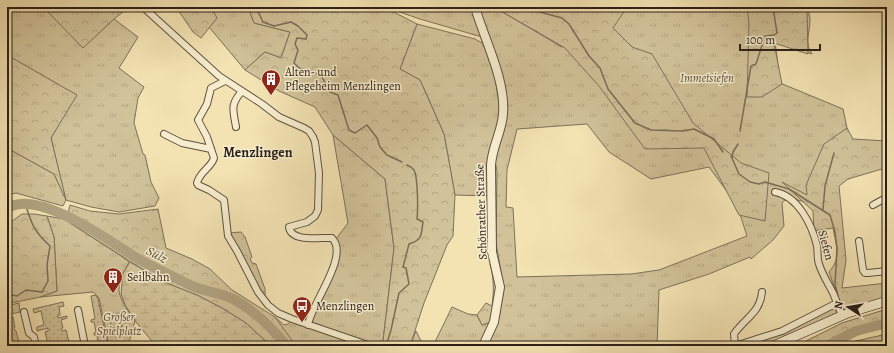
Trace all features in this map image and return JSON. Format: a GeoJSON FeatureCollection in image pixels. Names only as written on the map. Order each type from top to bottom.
{"type":"FeatureCollection","features":[{"type":"Feature","properties":{"kind":"main road"},"geometry":{"type":"LineString","coordinates":[[773,346],[842,316],[887,301]]}},
{"type":"Feature","properties":{"kind":"street"},"geometry":{"type":"LineString","coordinates":[[143,7],[225,81],[242,90],[279,117],[309,131],[315,142],[319,173],[318,210],[311,220],[289,227],[289,230],[292,234],[302,237],[316,239],[332,238],[334,239],[337,247],[335,263],[331,275],[309,318],[308,325]]}},
{"type":"Feature","properties":{"kind":"street","name":"Schönrather Straße"},"geometry":{"type":"LineString","coordinates":[[474,7],[495,68],[502,95],[503,111],[501,126],[492,152],[491,164],[492,245],[500,287],[494,322],[483,346]]}},
{"type":"Feature","properties":{"kind":"street"},"geometry":{"type":"LineString","coordinates":[[225,81],[211,88],[207,104],[198,120],[213,154],[212,162],[202,172],[197,183],[198,186],[209,190],[224,200],[228,236],[258,292],[271,308],[285,316],[308,325],[371,346]]}},
{"type":"Feature","properties":{"kind":"street"},"geometry":{"type":"LineString","coordinates":[[236,127],[233,109],[235,99],[242,90]]}},
{"type":"Feature","properties":{"kind":"street"},"geometry":{"type":"LineString","coordinates":[[164,134],[182,144],[211,149]]}},
{"type":"Feature","properties":{"kind":"street","name":"Siefen"},"geometry":{"type":"LineString","coordinates":[[776,192],[783,193],[793,200],[804,216],[814,235],[817,247],[818,262],[842,316]]}},
{"type":"Feature","properties":{"kind":"street"},"geometry":{"type":"LineString","coordinates":[[873,205],[887,199]]}},
{"type":"Feature","properties":{"kind":"street"},"geometry":{"type":"LineString","coordinates":[[859,241],[863,270],[868,273],[887,270]]}},
{"type":"Feature","properties":{"kind":"street"},"geometry":{"type":"LineString","coordinates":[[762,292],[758,307],[734,334],[735,346],[782,331],[837,303]]}},
{"type":"Feature","properties":{"kind":"street"},"geometry":{"type":"LineString","coordinates":[[78,310],[85,346]]}},
{"type":"Feature","properties":{"kind":"street"},"geometry":{"type":"LineString","coordinates":[[24,312],[28,333],[34,338],[36,346]]}},
{"type":"Feature","properties":{"kind":"green space"},"geometry":{"type":"Polygon","coordinates":[[[7,7],[43,7],[83,47],[114,19],[138,37],[119,68],[144,87],[138,98],[134,123],[143,154],[145,155],[151,182],[159,198],[155,206],[119,212],[91,207],[66,200],[63,206],[16,193],[7,195],[7,148],[54,174],[65,197],[51,138],[76,95],[7,55],[7,7]]]}},
{"type":"Feature","properties":{"kind":"green space"},"geometry":{"type":"Polygon","coordinates":[[[43,7],[77,7],[79,9],[81,7],[129,7],[83,48],[43,7]]]}},
{"type":"Feature","properties":{"kind":"green space"},"geometry":{"type":"Polygon","coordinates":[[[176,7],[211,7],[217,18],[201,38],[193,32],[176,7]]]}},
{"type":"Feature","properties":{"kind":"green space"},"geometry":{"type":"Polygon","coordinates":[[[211,7],[248,7],[254,23],[290,32],[281,58],[265,52],[245,70],[209,27],[216,18],[211,7]]]}},
{"type":"Feature","properties":{"kind":"green space"},"geometry":{"type":"Polygon","coordinates":[[[248,7],[384,7],[417,24],[400,69],[420,80],[444,134],[455,195],[453,236],[447,245],[424,303],[410,346],[381,346],[383,341],[394,248],[385,179],[333,135],[315,107],[279,91],[245,70],[265,52],[281,58],[290,32],[254,23],[248,7]]]}},
{"type":"Feature","properties":{"kind":"green space"},"geometry":{"type":"Polygon","coordinates":[[[385,7],[472,7],[482,37],[420,19],[385,7]]]}},
{"type":"Feature","properties":{"kind":"green space"},"geometry":{"type":"Polygon","coordinates":[[[479,7],[494,7],[562,47],[500,7],[808,7],[810,20],[808,46],[812,54],[775,41],[780,83],[843,109],[854,170],[849,179],[836,180],[824,208],[788,197],[782,203],[784,226],[773,240],[751,259],[750,257],[709,274],[659,290],[657,346],[486,346],[498,323],[504,289],[496,243],[497,171],[494,155],[506,94],[503,77],[479,7]],[[587,124],[517,129],[507,170],[506,207],[513,208],[517,277],[631,274],[659,270],[747,236],[737,205],[709,167],[651,179],[609,152],[587,124]]]}},
{"type":"Feature","properties":{"kind":"green space"},"geometry":{"type":"Polygon","coordinates":[[[494,7],[627,7],[613,28],[632,47],[652,54],[693,123],[741,163],[769,173],[765,221],[739,215],[704,148],[645,149],[599,86],[565,48],[494,7]]]}},
{"type":"Feature","properties":{"kind":"green space"},"geometry":{"type":"Polygon","coordinates":[[[747,7],[807,7],[808,54],[774,43],[782,84],[762,97],[747,97],[749,24],[747,7]]]}},
{"type":"Feature","properties":{"kind":"green space"},"geometry":{"type":"Polygon","coordinates":[[[417,24],[475,39],[484,44],[495,76],[500,110],[499,120],[489,155],[489,196],[455,195],[444,134],[420,80],[400,69],[417,24]]]}},
{"type":"Feature","properties":{"kind":"green space"},"geometry":{"type":"Polygon","coordinates":[[[7,55],[77,95],[51,138],[66,200],[54,174],[7,148],[7,55]]]}},
{"type":"Feature","properties":{"kind":"green space"},"geometry":{"type":"Polygon","coordinates":[[[847,128],[853,139],[887,141],[887,168],[848,179],[839,186],[846,260],[842,288],[887,283],[887,299],[843,311],[829,272],[836,261],[837,256],[833,228],[814,231],[813,211],[782,182],[807,195],[806,185],[824,144],[847,128]]]}},
{"type":"Feature","properties":{"kind":"green space"},"geometry":{"type":"Polygon","coordinates":[[[333,135],[385,179],[394,248],[383,341],[381,346],[318,327],[312,321],[335,267],[338,256],[336,239],[348,223],[333,135]]]}},
{"type":"Feature","properties":{"kind":"green space"},"geometry":{"type":"Polygon","coordinates":[[[70,205],[90,211],[119,214],[158,209],[166,248],[192,259],[210,269],[232,290],[275,317],[296,346],[271,346],[246,323],[222,308],[199,296],[164,282],[150,274],[64,219],[68,213],[70,205]]]}},
{"type":"Feature","properties":{"kind":"green space"},"geometry":{"type":"Polygon","coordinates":[[[22,214],[47,216],[54,237],[57,291],[40,297],[7,304],[7,227],[22,214]]]}},
{"type":"Feature","properties":{"kind":"green space","name":"Großer Spielplatz"},"geometry":{"type":"Polygon","coordinates":[[[47,216],[64,219],[129,262],[119,287],[119,294],[135,321],[128,346],[109,346],[99,298],[93,292],[40,297],[57,291],[54,237],[47,216]]]}},
{"type":"Feature","properties":{"kind":"green space"},"geometry":{"type":"Polygon","coordinates":[[[241,232],[245,237],[252,257],[250,259],[252,263],[256,264],[265,289],[265,296],[263,297],[229,233],[241,232]]]}},
{"type":"Feature","properties":{"kind":"green space"},"geometry":{"type":"Polygon","coordinates":[[[130,262],[164,282],[199,296],[222,308],[246,323],[271,346],[156,346],[136,322],[125,305],[121,294],[123,273],[130,262]]]}},
{"type":"Feature","properties":{"kind":"green space"},"geometry":{"type":"Polygon","coordinates":[[[490,264],[496,277],[497,292],[491,322],[482,325],[477,315],[486,303],[492,306],[493,285],[490,264]]]}},
{"type":"Feature","properties":{"kind":"green space"},"geometry":{"type":"Polygon","coordinates":[[[96,295],[108,346],[101,346],[100,343],[98,343],[97,335],[94,335],[96,332],[94,322],[91,322],[91,320],[95,319],[91,296],[96,295]]]}},
{"type":"Feature","properties":{"kind":"green space"},"geometry":{"type":"Polygon","coordinates":[[[63,302],[64,306],[59,307],[60,315],[57,316],[58,318],[67,316],[67,318],[61,320],[63,328],[61,329],[62,331],[66,330],[70,346],[52,346],[52,343],[48,344],[45,332],[48,331],[48,328],[37,331],[37,327],[44,325],[41,311],[34,313],[33,309],[63,302]]]}},
{"type":"Feature","properties":{"kind":"green space"},"geometry":{"type":"Polygon","coordinates":[[[19,303],[20,312],[11,314],[20,346],[8,346],[7,306],[19,303]]]}},
{"type":"Feature","properties":{"kind":"green space"},"geometry":{"type":"Polygon","coordinates":[[[834,305],[837,314],[765,346],[743,346],[834,305]]]}},
{"type":"Feature","properties":{"kind":"green space"},"geometry":{"type":"Polygon","coordinates":[[[452,307],[468,314],[477,315],[482,325],[491,322],[480,344],[477,346],[433,346],[452,307]]]}},
{"type":"Feature","properties":{"kind":"green space"},"geometry":{"type":"Polygon","coordinates":[[[887,309],[887,322],[823,346],[796,346],[842,323],[887,309]]]}},
{"type":"Feature","properties":{"kind":"green space","name":"Großer Spielplatz"},"geometry":{"type":"Polygon","coordinates":[[[119,313],[122,327],[112,328],[109,315],[119,313]]]}},
{"type":"Feature","properties":{"kind":"green space"},"geometry":{"type":"Polygon","coordinates":[[[275,317],[284,325],[291,321],[363,346],[292,346],[271,323],[275,317]]]}},
{"type":"Feature","properties":{"kind":"green space"},"geometry":{"type":"Polygon","coordinates":[[[416,331],[421,341],[427,346],[410,346],[416,331]]]}},
{"type":"Feature","properties":{"kind":"green space"},"geometry":{"type":"Polygon","coordinates":[[[887,334],[887,346],[841,346],[847,343],[887,334]]]}},
{"type":"Feature","properties":{"kind":"waterway"},"geometry":{"type":"LineString","coordinates":[[256,7],[263,22],[274,26],[291,22],[298,26],[307,35],[306,39],[297,38],[295,44],[298,50],[294,63],[299,68],[321,75],[330,92],[338,95],[349,130],[355,133],[367,125],[377,138],[380,147],[387,155],[402,162]]}},
{"type":"Feature","properties":{"kind":"waterway","name":"Immetsiefen"},"geometry":{"type":"LineString","coordinates":[[521,7],[562,18],[569,24],[589,56],[600,68],[608,89],[635,123],[651,130],[683,131],[694,129],[714,139],[723,152]]}},
{"type":"Feature","properties":{"kind":"waterway"},"geometry":{"type":"LineString","coordinates":[[740,131],[751,66],[756,64],[765,36],[774,35],[777,33],[773,7]]}},
{"type":"Feature","properties":{"kind":"waterway"},"geometry":{"type":"LineString","coordinates":[[732,157],[738,144]]}},
{"type":"Feature","properties":{"kind":"waterway"},"geometry":{"type":"LineString","coordinates":[[823,210],[825,186],[834,153]]}},
{"type":"Feature","properties":{"kind":"waterway","name":"Immetsiefen"},"geometry":{"type":"LineString","coordinates":[[731,156],[739,174],[750,182],[759,184],[765,182],[789,189],[830,215],[835,232],[837,248],[835,284],[838,296]]}},
{"type":"Feature","properties":{"kind":"waterway"},"geometry":{"type":"LineString","coordinates":[[386,346],[399,293],[409,284],[406,268],[403,267],[409,244],[417,241],[419,238],[423,222],[417,219],[418,209],[414,170],[407,165]]}},
{"type":"Feature","properties":{"kind":"waterway"},"geometry":{"type":"LineString","coordinates":[[7,294],[17,296],[26,290],[42,292],[48,281],[47,265],[50,246],[40,236],[34,227],[25,203]]}},
{"type":"Feature","properties":{"kind":"waterway","name":"Sülz"},"geometry":{"type":"LineString","coordinates":[[7,209],[20,204],[35,205],[53,210],[72,219],[91,229],[135,257],[194,287],[235,300],[263,320],[287,346]]}},
{"type":"Feature","properties":{"kind":"waterway","name":"Sülz"},"geometry":{"type":"LineString","coordinates":[[827,346],[856,331],[887,323]]}},
{"type":"Feature","properties":{"kind":"place","name":"Alten- und Pflegeheim Menzlingen"},"geometry":{"type":"Point","coordinates":[271,96]}},
{"type":"Feature","properties":{"kind":"place","name":"Seilbahn"},"geometry":{"type":"Point","coordinates":[113,294]}},
{"type":"Feature","properties":{"kind":"place","name":"Menzlingen"},"geometry":{"type":"Point","coordinates":[302,323]}},
{"type":"Feature","properties":{"kind":"district","name":"Menzlingen"},"geometry":{"type":"Point","coordinates":[258,152]}}]}
